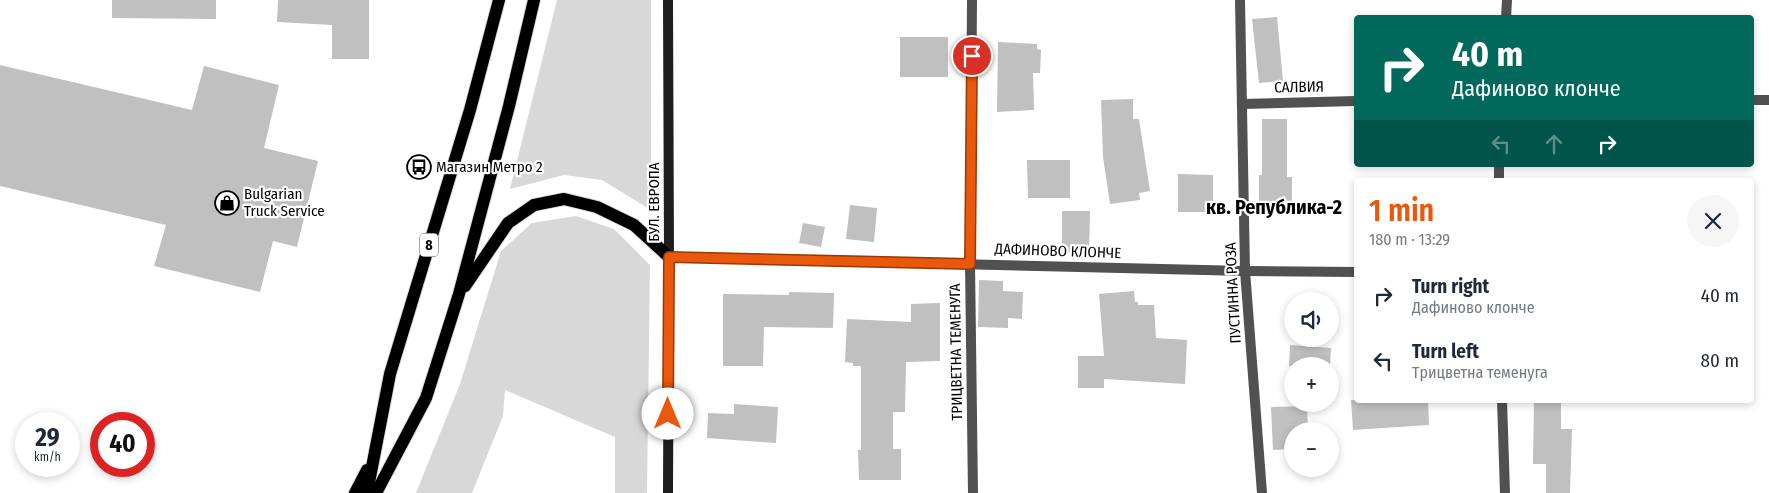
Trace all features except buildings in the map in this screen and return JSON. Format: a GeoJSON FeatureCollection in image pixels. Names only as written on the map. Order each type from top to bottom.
{"type":"FeatureCollection","features":[{"type":"Feature","properties":{"kind":"main road","name":"8"},"geometry":{"type":"LineString","coordinates":[[367,493],[390,374],[470,110],[500,0]]}},
{"type":"Feature","properties":{"kind":"main road"},"geometry":{"type":"LineString","coordinates":[[376,493],[426,398],[459,294],[509,106],[534,0]]}},
{"type":"Feature","properties":{"kind":"main road"},"geometry":{"type":"LineString","coordinates":[[459,294],[508,223],[534,206],[564,199],[597,207],[634,225],[669,257]]}},
{"type":"Feature","properties":{"kind":"main road"},"geometry":{"type":"LineString","coordinates":[[355,493],[374,457]]}},
{"type":"Feature","properties":{"kind":"street","name":"БУЛ. ЕВРОПА"},"geometry":{"type":"LineString","coordinates":[[668,0],[668,493]]}},
{"type":"Feature","properties":{"kind":"street","name":"ТРИЦВЕТНА ТЕМЕНУГА"},"geometry":{"type":"LineString","coordinates":[[972,0],[970,264],[973,493]]}},
{"type":"Feature","properties":{"kind":"street","name":"ПУСТИННА РОЗА"},"geometry":{"type":"LineString","coordinates":[[1240,0],[1245,271],[1262,493]]}},
{"type":"Feature","properties":{"kind":"street"},"geometry":{"type":"LineString","coordinates":[[1506,15],[1507,0]]}},
{"type":"Feature","properties":{"kind":"street"},"geometry":{"type":"LineString","coordinates":[[1754,100],[1769,100]]}},
{"type":"Feature","properties":{"kind":"street","name":"САЛВИЯ"},"geometry":{"type":"LineString","coordinates":[[1242,104],[1354,101]]}},
{"type":"Feature","properties":{"kind":"street","name":"ДАФИНОВО КЛОНЧЕ"},"geometry":{"type":"LineString","coordinates":[[669,257],[1354,272]]}},
{"type":"Feature","properties":{"kind":"street"},"geometry":{"type":"LineString","coordinates":[[1502,403],[1505,493]]}},
{"type":"Feature","properties":{"kind":"shaded area"},"geometry":{"type":"Polygon","coordinates":[[[557,0],[651,0],[651,210],[602,180],[564,175],[510,189],[557,0]]]}},
{"type":"Feature","properties":{"kind":"shaded area"},"geometry":{"type":"Polygon","coordinates":[[[576,216],[614,229],[650,265],[647,493],[615,493],[615,437],[505,390],[503,416],[472,493],[416,493],[460,384],[501,251],[532,223],[576,216]]]}},
{"type":"Feature","properties":{"kind":"place","name":"Магазин Метро 2"},"geometry":{"type":"Point","coordinates":[419,167]}},
{"type":"Feature","properties":{"kind":"place","name":"Bulgarian Truck Service"},"geometry":{"type":"Point","coordinates":[227,203]}},
{"type":"Feature","properties":{"kind":"district","name":"кв. Република-2"},"geometry":{"type":"Point","coordinates":[1274,207]}},
{"type":"Feature","properties":{"kind":"route"},"geometry":{"type":"LineString","coordinates":[[668,414],[669,257],[970,264],[972,56]]}}]}
